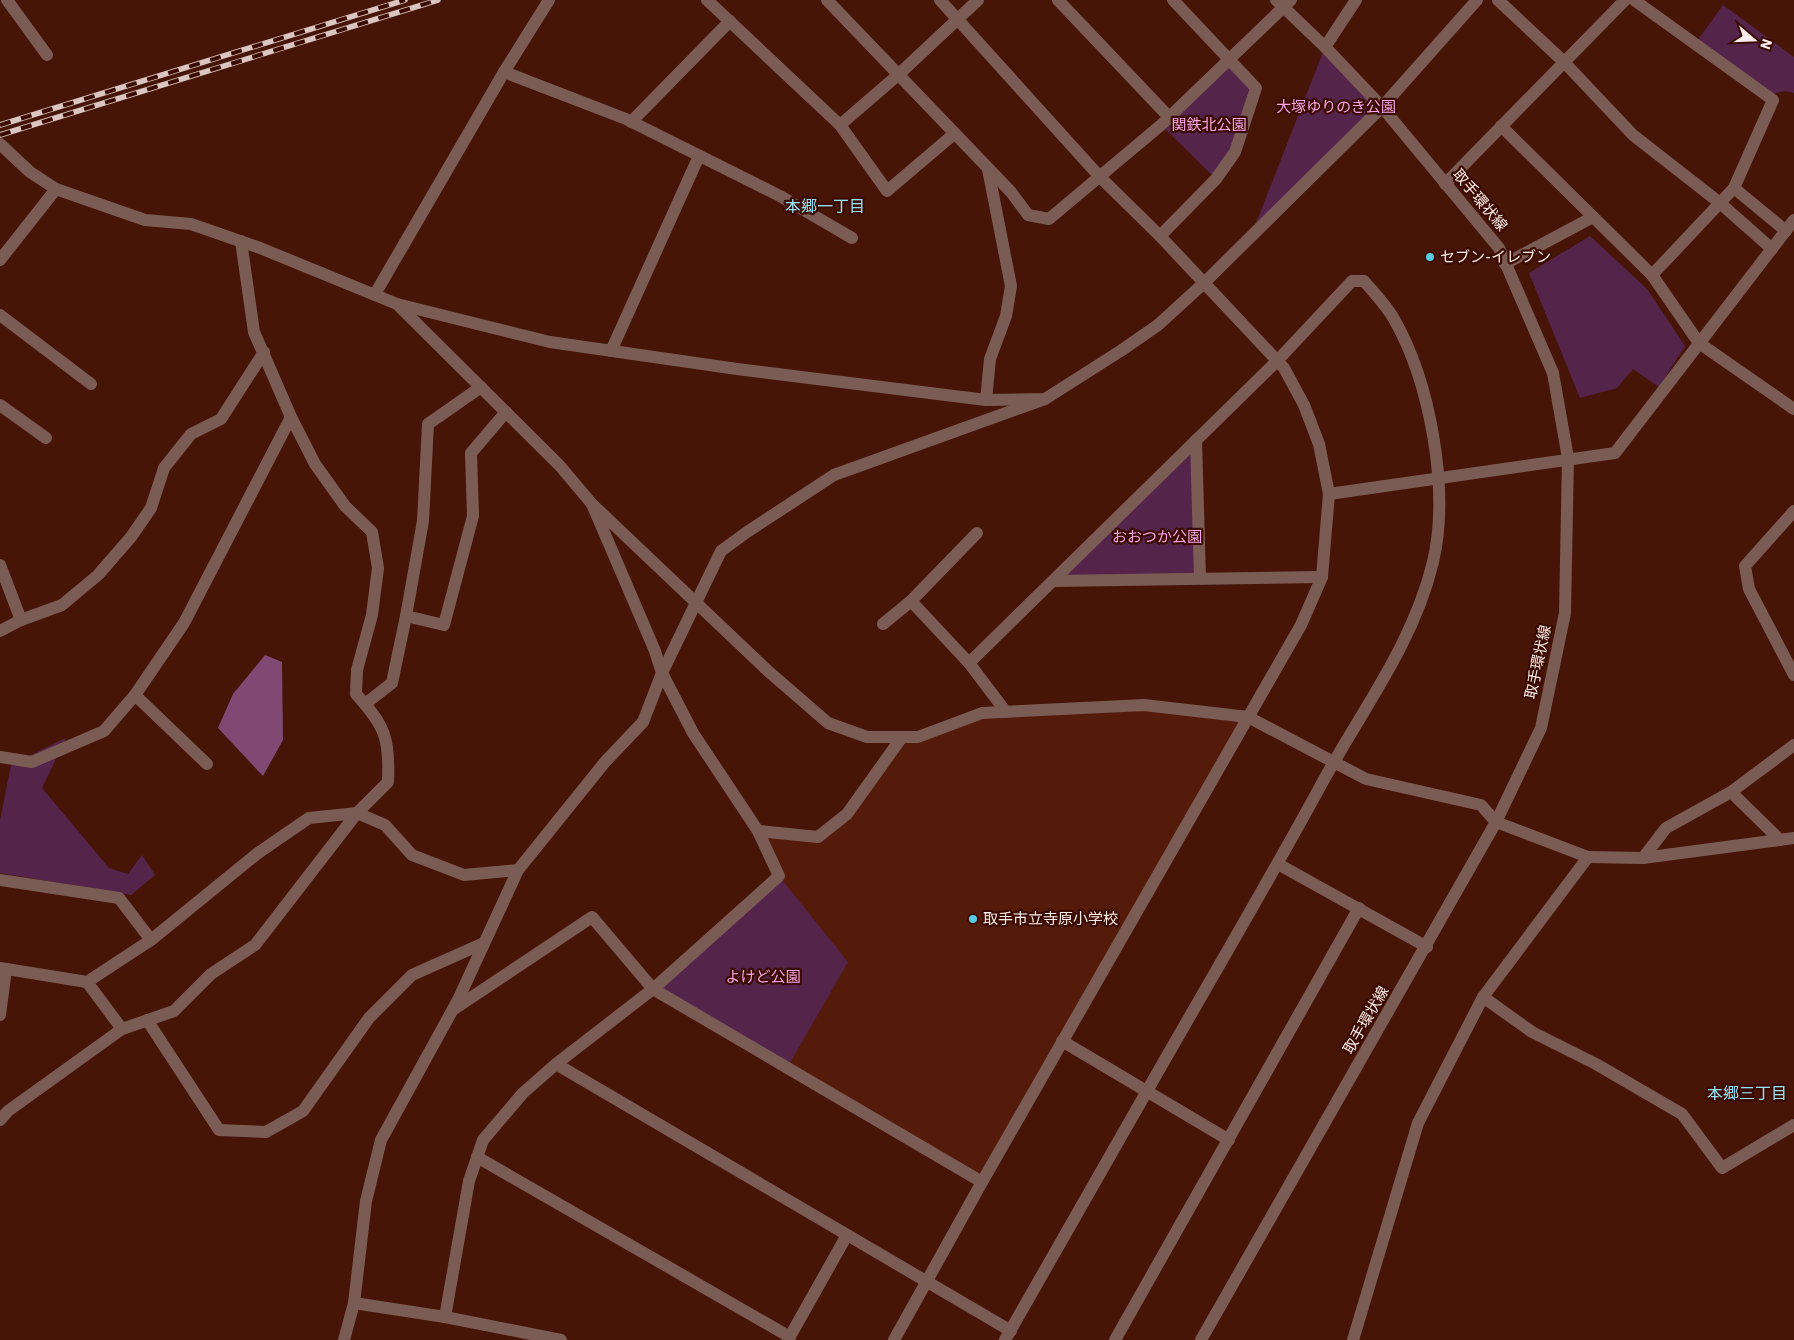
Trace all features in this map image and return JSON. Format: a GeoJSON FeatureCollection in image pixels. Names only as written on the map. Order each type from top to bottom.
{"type":"FeatureCollection","features":[{"type":"Feature","properties":{"kind":"street"},"geometry":{"type":"LineString","coordinates":[[7,0],[47,55]]}},
{"type":"Feature","properties":{"kind":"street"},"geometry":{"type":"LineString","coordinates":[[375,294],[504,72],[549,0]]}},
{"type":"Feature","properties":{"kind":"street"},"geometry":{"type":"LineString","coordinates":[[707,0],[840,125],[887,191],[954,134]]}},
{"type":"Feature","properties":{"kind":"street"},"geometry":{"type":"LineString","coordinates":[[827,0],[1011,192],[1028,215],[1049,219],[1169,117],[1230,60],[1284,3]]}},
{"type":"Feature","properties":{"kind":"street"},"geometry":{"type":"LineString","coordinates":[[894,1340],[1062,1041],[1301,625],[1322,577],[1329,494],[1319,444],[1284,368],[1160,236],[1100,177],[940,0]]}},
{"type":"Feature","properties":{"kind":"street"},"geometry":{"type":"LineString","coordinates":[[840,125],[898,76],[978,0]]}},
{"type":"Feature","properties":{"kind":"street"},"geometry":{"type":"LineString","coordinates":[[1058,0],[1169,117]]}},
{"type":"Feature","properties":{"kind":"street"},"geometry":{"type":"LineString","coordinates":[[1160,236],[1216,179],[1235,152],[1256,88],[1173,0]]}},
{"type":"Feature","properties":{"kind":"street"},"geometry":{"type":"LineString","coordinates":[[1325,47],[1356,0]]}},
{"type":"Feature","properties":{"kind":"street"},"geometry":{"type":"LineString","coordinates":[[344,1340],[354,1303],[366,1201],[381,1140],[450,1011],[458,1000],[518,870],[605,762],[643,722],[662,673],[695,601],[721,551],[834,475],[1045,399],[1158,325],[1204,283],[1382,107],[1477,0]]}},
{"type":"Feature","properties":{"kind":"street"},"geometry":{"type":"LineString","coordinates":[[1498,0],[1563,61],[1633,135],[1720,203],[1772,250]]}},
{"type":"Feature","properties":{"kind":"street"},"geometry":{"type":"LineString","coordinates":[[1445,184],[1563,61],[1625,0]]}},
{"type":"Feature","properties":{"kind":"street"},"geometry":{"type":"LineString","coordinates":[[1634,0],[1773,100],[1734,188],[1652,275]]}},
{"type":"Feature","properties":{"kind":"street","name":"取手環状線"},"geometry":{"type":"LineString","coordinates":[[1201,1340],[1427,947],[1496,822],[1541,728],[1565,613],[1568,458],[1553,373],[1499,248],[1382,107],[1284,3]]}},
{"type":"Feature","properties":{"kind":"street"},"geometry":{"type":"LineString","coordinates":[[631,122],[730,21]]}},
{"type":"Feature","properties":{"kind":"street"},"geometry":{"type":"LineString","coordinates":[[504,72],[631,122],[780,196],[852,238]]}},
{"type":"Feature","properties":{"kind":"street"},"geometry":{"type":"LineString","coordinates":[[1501,126],[1652,275],[1699,343],[1794,409]]}},
{"type":"Feature","properties":{"kind":"street"},"geometry":{"type":"LineString","coordinates":[[0,144],[30,172],[56,189],[144,220],[190,224],[241,241],[397,304],[550,342],[986,400],[1045,399]]}},
{"type":"Feature","properties":{"kind":"street"},"geometry":{"type":"LineString","coordinates":[[611,351],[699,156]]}},
{"type":"Feature","properties":{"kind":"street"},"geometry":{"type":"LineString","coordinates":[[986,400],[990,359],[1006,316],[1010,286],[988,169]]}},
{"type":"Feature","properties":{"kind":"street"},"geometry":{"type":"LineString","coordinates":[[1734,188],[1786,231]]}},
{"type":"Feature","properties":{"kind":"street"},"geometry":{"type":"LineString","coordinates":[[0,260],[56,189]]}},
{"type":"Feature","properties":{"kind":"street"},"geometry":{"type":"LineString","coordinates":[[1505,264],[1593,217]]}},
{"type":"Feature","properties":{"kind":"street"},"geometry":{"type":"LineString","coordinates":[[1329,494],[1568,458],[1615,453],[1794,220]]}},
{"type":"Feature","properties":{"kind":"street"},"geometry":{"type":"LineString","coordinates":[[0,1120],[8,1111],[122,1029],[174,1011],[211,974],[255,946],[357,813],[388,782],[389,753],[378,720],[356,694],[357,670],[372,615],[378,568],[372,532],[345,506],[315,464],[291,417],[254,332],[241,241]]}},
{"type":"Feature","properties":{"kind":"street"},"geometry":{"type":"LineString","coordinates":[[556,1064],[928,1282],[1008,1335],[1278,864],[1334,760],[1373,700],[1412,626],[1433,561],[1439,515],[1433,434],[1416,365],[1393,317],[1364,281],[1352,280],[1277,361],[969,663]]}},
{"type":"Feature","properties":{"kind":"street"},"geometry":{"type":"LineString","coordinates":[[397,304],[560,466],[592,504],[768,671],[828,723],[867,737],[918,737],[982,712],[1144,705],[1248,717],[1334,760],[1366,779],[1481,805],[1496,822],[1588,857],[1643,858],[1794,838]]}},
{"type":"Feature","properties":{"kind":"street"},"geometry":{"type":"LineString","coordinates":[[0,315],[91,384]]}},
{"type":"Feature","properties":{"kind":"street"},"geometry":{"type":"LineString","coordinates":[[0,631],[21,620],[62,605],[98,576],[131,537],[151,508],[164,468],[191,434],[221,419],[264,352]]}},
{"type":"Feature","properties":{"kind":"street"},"geometry":{"type":"LineString","coordinates":[[365,704],[392,683],[423,521],[428,424],[481,386]]}},
{"type":"Feature","properties":{"kind":"street"},"geometry":{"type":"LineString","coordinates":[[0,405],[46,438]]}},
{"type":"Feature","properties":{"kind":"street"},"geometry":{"type":"LineString","coordinates":[[406,616],[444,625],[473,516],[471,453],[506,412]]}},
{"type":"Feature","properties":{"kind":"street"},"geometry":{"type":"LineString","coordinates":[[1,761],[32,762],[104,731],[135,695],[184,622],[291,417]]}},
{"type":"Feature","properties":{"kind":"street"},"geometry":{"type":"LineString","coordinates":[[1196,440],[1200,578]]}},
{"type":"Feature","properties":{"kind":"street"},"geometry":{"type":"LineString","coordinates":[[445,1317],[469,1181],[483,1140],[523,1093],[556,1064],[653,989],[779,876],[758,831],[693,733],[662,673],[656,651],[592,504]]}},
{"type":"Feature","properties":{"kind":"street"},"geometry":{"type":"LineString","coordinates":[[1794,511],[1745,566],[1750,588],[1794,675]]}},
{"type":"Feature","properties":{"kind":"street"},"geometry":{"type":"LineString","coordinates":[[883,624],[911,601],[977,533]]}},
{"type":"Feature","properties":{"kind":"street"},"geometry":{"type":"LineString","coordinates":[[0,565],[21,620]]}},
{"type":"Feature","properties":{"kind":"street"},"geometry":{"type":"LineString","coordinates":[[1053,581],[1322,577]]}},
{"type":"Feature","properties":{"kind":"street"},"geometry":{"type":"LineString","coordinates":[[911,601],[969,663],[1006,712]]}},
{"type":"Feature","properties":{"kind":"street"},"geometry":{"type":"LineString","coordinates":[[135,695],[207,764]]}},
{"type":"Feature","properties":{"kind":"street"},"geometry":{"type":"LineString","coordinates":[[758,831],[818,837],[847,814],[902,737]]}},
{"type":"Feature","properties":{"kind":"street"},"geometry":{"type":"LineString","coordinates":[[1643,858],[1666,828],[1731,792],[1794,745]]}},
{"type":"Feature","properties":{"kind":"street"},"geometry":{"type":"LineString","coordinates":[[1731,792],[1780,840]]}},
{"type":"Feature","properties":{"kind":"street"},"geometry":{"type":"LineString","coordinates":[[0,1015],[3,968],[87,982],[151,940],[258,853],[309,818],[357,813],[385,825],[412,855],[464,875],[518,870]]}},
{"type":"Feature","properties":{"kind":"street"},"geometry":{"type":"LineString","coordinates":[[1353,1340],[1418,1123],[1483,997],[1588,857]]}},
{"type":"Feature","properties":{"kind":"street"},"geometry":{"type":"LineString","coordinates":[[1278,864],[1427,947]]}},
{"type":"Feature","properties":{"kind":"street"},"geometry":{"type":"LineString","coordinates":[[0,880],[120,898],[151,940]]}},
{"type":"Feature","properties":{"kind":"street"},"geometry":{"type":"LineString","coordinates":[[1115,1340],[1360,909]]}},
{"type":"Feature","properties":{"kind":"street"},"geometry":{"type":"LineString","coordinates":[[450,1011],[592,917],[653,989],[982,1182]]}},
{"type":"Feature","properties":{"kind":"street"},"geometry":{"type":"LineString","coordinates":[[147,1020],[219,1130],[266,1132],[303,1111],[369,1018],[412,975],[484,943]]}},
{"type":"Feature","properties":{"kind":"street"},"geometry":{"type":"LineString","coordinates":[[87,982],[122,1029]]}},
{"type":"Feature","properties":{"kind":"street"},"geometry":{"type":"LineString","coordinates":[[1483,997],[1532,1032],[1596,1064],[1682,1114],[1722,1168],[1794,1124]]}},
{"type":"Feature","properties":{"kind":"street"},"geometry":{"type":"LineString","coordinates":[[1062,1041],[1228,1140]]}},
{"type":"Feature","properties":{"kind":"street"},"geometry":{"type":"LineString","coordinates":[[477,1157],[789,1338],[847,1235]]}},
{"type":"Feature","properties":{"kind":"street"},"geometry":{"type":"LineString","coordinates":[[354,1303],[445,1317],[561,1340]]}},
{"type":"Feature","properties":{"kind":"shaded area"},"geometry":{"type":"Polygon","coordinates":[[[265,655],[282,662],[283,740],[263,776],[218,728],[233,694],[265,655]]]}},
{"type":"Feature","properties":{"kind":"shaded area","name":"取手市立寺原小学校"},"geometry":{"type":"Polygon","coordinates":[[[1144,705],[1248,717],[982,1182],[787,1068],[779,876],[758,831],[818,837],[847,814],[902,737],[982,713],[1144,705]]]}},
{"type":"Feature","properties":{"kind":"green space"},"geometry":{"type":"Polygon","coordinates":[[[1723,5],[1794,57],[1794,93],[1784,91],[1766,96],[1695,44],[1723,5]]]}},
{"type":"Feature","properties":{"kind":"green space","name":"大塚ゆりのき公園"},"geometry":{"type":"Polygon","coordinates":[[[1325,47],[1382,107],[1251,236],[1325,47]]]}},
{"type":"Feature","properties":{"kind":"green space","name":"関鉄北公園"},"geometry":{"type":"Polygon","coordinates":[[[1230,60],[1256,88],[1235,152],[1216,179],[1161,125],[1230,60]]]}},
{"type":"Feature","properties":{"kind":"green space"},"geometry":{"type":"Polygon","coordinates":[[[1590,236],[1647,289],[1685,346],[1659,387],[1633,369],[1617,388],[1580,398],[1529,273],[1590,236]]]}},
{"type":"Feature","properties":{"kind":"green space","name":"おおつか公園"},"geometry":{"type":"Polygon","coordinates":[[[1196,440],[1200,578],[1053,581],[1196,440]]]}},
{"type":"Feature","properties":{"kind":"green space"},"geometry":{"type":"Polygon","coordinates":[[[66,738],[42,788],[109,868],[128,874],[142,855],[155,875],[131,895],[0,873],[0,820],[11,765],[66,738]]]}},
{"type":"Feature","properties":{"kind":"green space","name":"よけど公園"},"geometry":{"type":"Polygon","coordinates":[[[779,876],[848,962],[787,1068],[653,989],[779,876]]]}},
{"type":"Feature","properties":{"kind":"railway"},"geometry":{"type":"LineString","coordinates":[[0,125],[405,0]]}},
{"type":"Feature","properties":{"kind":"railway"},"geometry":{"type":"LineString","coordinates":[[0,135],[438,0]]}},
{"type":"Feature","properties":{"kind":"place","name":"セブン-イレブン"},"geometry":{"type":"Point","coordinates":[1430,257]}},
{"type":"Feature","properties":{"kind":"place","name":"取手市立寺原小学校"},"geometry":{"type":"Point","coordinates":[973,919]}},
{"type":"Feature","properties":{"kind":"district","name":"本郷一丁目"},"geometry":{"type":"Point","coordinates":[825,206]}},
{"type":"Feature","properties":{"kind":"district","name":"本郷三丁目"},"geometry":{"type":"Point","coordinates":[1747,1093]}}]}
